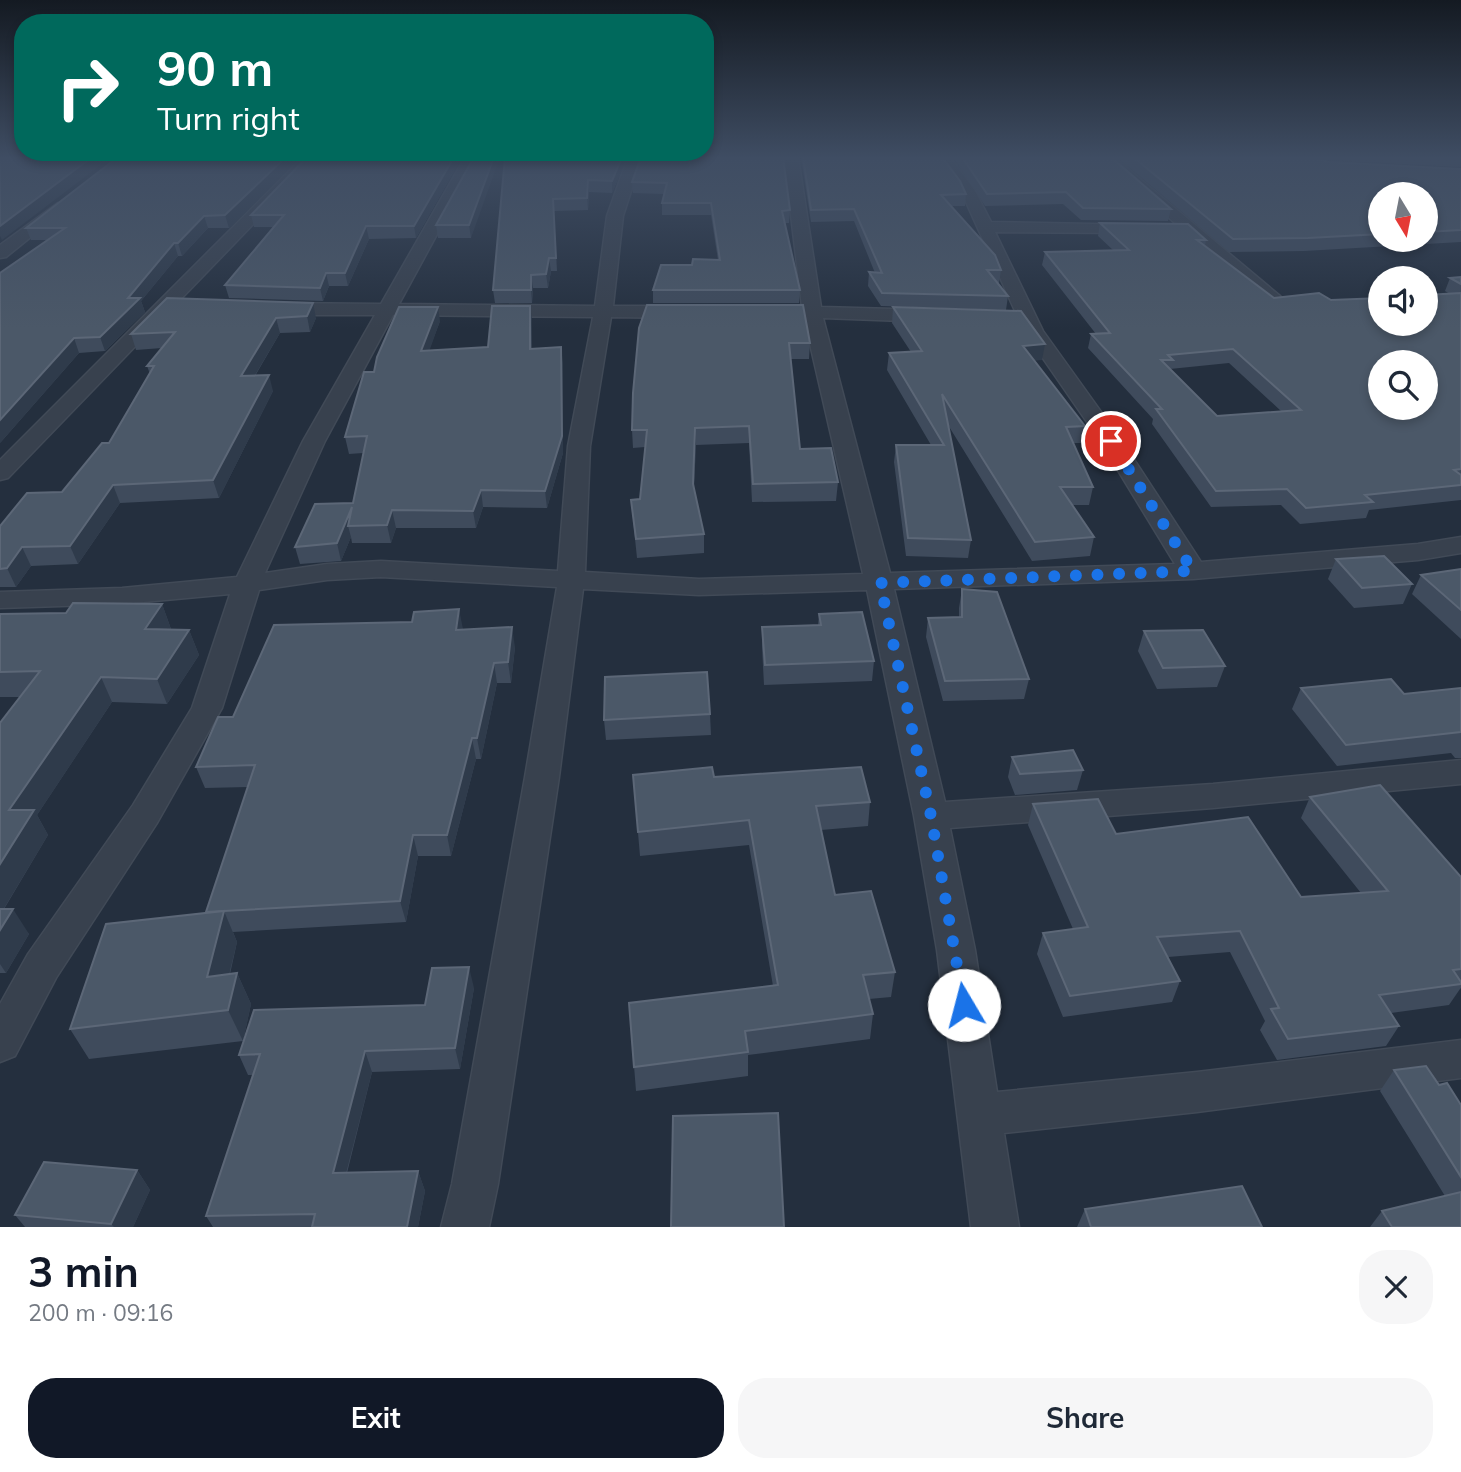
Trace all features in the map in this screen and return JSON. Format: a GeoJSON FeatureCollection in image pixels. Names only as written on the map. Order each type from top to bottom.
{"type":"FeatureCollection","features":[{"type":"Feature","properties":{"kind":"street"},"geometry":{"type":"LineString","coordinates":[[0,254],[50,214]]}},
{"type":"Feature","properties":{"kind":"street"},"geometry":{"type":"LineString","coordinates":[[0,473],[255,214]]}},
{"type":"Feature","properties":{"kind":"street"},"geometry":{"type":"LineString","coordinates":[[0,1042],[42,966],[145,814],[206,708],[229,647],[247,584],[314,441],[440,214]]}},
{"type":"Feature","properties":{"kind":"street"},"geometry":{"type":"LineString","coordinates":[[465,1227],[475,1184],[542,777],[571,581],[579,446],[603,313],[616,214]]}},
{"type":"Feature","properties":{"kind":"street"},"geometry":{"type":"LineString","coordinates":[[799,214],[812,312],[880,583],[931,816],[956,950],[995,1227]]}},
{"type":"Feature","properties":{"kind":"street"},"geometry":{"type":"LineString","coordinates":[[980,214],[1027,318],[1111,441],[1193,571]]}},
{"type":"Feature","properties":{"kind":"street"},"geometry":{"type":"LineString","coordinates":[[1172,214],[1275,302]]}},
{"type":"Feature","properties":{"kind":"street"},"geometry":{"type":"LineString","coordinates":[[986,227],[1189,229]]}},
{"type":"Feature","properties":{"kind":"street"},"geometry":{"type":"LineString","coordinates":[[168,304],[192,305]]}},
{"type":"Feature","properties":{"kind":"street"},"geometry":{"type":"LineString","coordinates":[[254,308],[385,312],[700,312]]}},
{"type":"Feature","properties":{"kind":"street"},"geometry":{"type":"LineString","coordinates":[[770,312],[947,316]]}},
{"type":"Feature","properties":{"kind":"street"},"geometry":{"type":"LineString","coordinates":[[1000,318],[1027,318]]}},
{"type":"Feature","properties":{"kind":"street"},"geometry":{"type":"LineString","coordinates":[[0,600],[122,596],[247,584],[327,572],[381,569],[699,587],[880,583],[1193,571],[1390,555],[1461,545]]}},
{"type":"Feature","properties":{"kind":"street"},"geometry":{"type":"LineString","coordinates":[[931,816],[1213,796],[1461,772]]}},
{"type":"Feature","properties":{"kind":"street"},"geometry":{"type":"LineString","coordinates":[[979,1115],[1198,1092],[1461,1059]]}},
{"type":"Feature","properties":{"kind":"building"},"geometry":{"type":"Polygon","coordinates":[[[0,214],[16,214],[0,226],[0,214]]]}},
{"type":"Feature","properties":{"kind":"building"},"geometry":{"type":"Polygon","coordinates":[[[44,214],[226,214],[204,216],[178,243],[174,243],[128,298],[140,298],[100,337],[74,338],[0,420],[0,273],[65,228],[26,228],[44,214]]]}},
{"type":"Feature","properties":{"kind":"building"},"geometry":{"type":"Polygon","coordinates":[[[421,214],[414,226],[366,226],[345,273],[326,273],[320,288],[225,285],[284,215],[251,215],[421,214]]]}},
{"type":"Feature","properties":{"kind":"building"},"geometry":{"type":"Polygon","coordinates":[[[442,214],[473,214],[469,225],[436,225],[442,214]]]}},
{"type":"Feature","properties":{"kind":"building"},"geometry":{"type":"Polygon","coordinates":[[[500,214],[554,214],[556,258],[549,258],[546,274],[531,275],[531,290],[493,290],[500,214]]]}},
{"type":"Feature","properties":{"kind":"building"},"geometry":{"type":"Polygon","coordinates":[[[713,214],[783,214],[800,290],[653,290],[661,265],[692,265],[693,259],[720,260],[713,214]]]}},
{"type":"Feature","properties":{"kind":"building"},"geometry":{"type":"Polygon","coordinates":[[[856,214],[958,214],[995,255],[1001,270],[987,270],[1008,296],[882,293],[869,272],[882,273],[856,214]]]}},
{"type":"Feature","properties":{"kind":"building"},"geometry":{"type":"Polygon","coordinates":[[[1203,214],[1368,214],[1368,235],[1233,239],[1203,214]]]}},
{"type":"Feature","properties":{"kind":"building"},"geometry":{"type":"Polygon","coordinates":[[[1438,214],[1461,214],[1461,230],[1438,231],[1438,214]]]}},
{"type":"Feature","properties":{"kind":"building"},"geometry":{"type":"Polygon","coordinates":[[[1100,223],[1188,224],[1206,240],[1197,240],[1274,298],[1319,293],[1331,300],[1368,299],[1368,336],[1438,336],[1438,294],[1461,293],[1461,469],[1454,470],[1461,475],[1461,485],[1365,495],[1373,502],[1306,508],[1287,489],[1216,491],[1156,409],[1162,409],[1091,334],[1110,333],[1045,252],[1129,250],[1100,223]],[[1233,349],[1168,355],[1173,360],[1161,360],[1217,416],[1301,410],[1233,349]]]}},
{"type":"Feature","properties":{"kind":"building"},"geometry":{"type":"Polygon","coordinates":[[[1461,277],[1461,284],[1450,278],[1461,277]]]}},
{"type":"Feature","properties":{"kind":"building"},"geometry":{"type":"Polygon","coordinates":[[[167,298],[313,303],[307,316],[276,318],[241,376],[269,375],[213,480],[113,485],[70,546],[22,547],[7,568],[0,569],[0,526],[27,493],[62,492],[102,443],[109,443],[154,366],[147,366],[175,332],[131,334],[167,298]]]}},
{"type":"Feature","properties":{"kind":"building"},"geometry":{"type":"Polygon","coordinates":[[[647,305],[803,305],[810,343],[789,343],[800,449],[831,448],[838,482],[753,484],[749,426],[695,428],[693,484],[704,534],[636,539],[631,500],[640,499],[647,430],[632,430],[633,393],[639,328],[647,305]]]}},
{"type":"Feature","properties":{"kind":"building"},"geometry":{"type":"Polygon","coordinates":[[[492,306],[530,306],[530,349],[561,347],[562,436],[545,491],[481,490],[473,511],[392,510],[387,525],[348,526],[352,507],[337,543],[295,547],[315,504],[353,503],[367,436],[345,437],[364,372],[374,372],[377,357],[399,307],[438,307],[421,351],[488,347],[492,306]]]}},
{"type":"Feature","properties":{"kind":"building"},"geometry":{"type":"Polygon","coordinates":[[[893,307],[1021,311],[1045,344],[1023,346],[1085,426],[1066,427],[1093,487],[1060,487],[1094,537],[1035,542],[942,394],[971,540],[908,538],[896,445],[944,445],[889,353],[922,351],[893,307]]]}},
{"type":"Feature","properties":{"kind":"building"},"geometry":{"type":"Polygon","coordinates":[[[1384,556],[1412,584],[1362,588],[1336,559],[1384,556]]]}},
{"type":"Feature","properties":{"kind":"building"},"geometry":{"type":"Polygon","coordinates":[[[1461,569],[1461,610],[1421,575],[1461,569]]]}},
{"type":"Feature","properties":{"kind":"building"},"geometry":{"type":"Polygon","coordinates":[[[962,589],[997,592],[1029,679],[945,681],[928,618],[962,617],[962,589]]]}},
{"type":"Feature","properties":{"kind":"building"},"geometry":{"type":"Polygon","coordinates":[[[73,603],[162,604],[145,629],[189,630],[157,679],[101,677],[9,810],[34,810],[0,864],[0,723],[40,671],[0,672],[0,614],[66,613],[73,603]]]}},
{"type":"Feature","properties":{"kind":"building"},"geometry":{"type":"Polygon","coordinates":[[[459,609],[456,630],[512,627],[508,662],[494,663],[477,738],[472,738],[447,835],[413,835],[400,901],[206,912],[255,765],[196,767],[218,717],[233,717],[274,625],[412,622],[414,612],[459,609]]]}},
{"type":"Feature","properties":{"kind":"building"},"geometry":{"type":"Polygon","coordinates":[[[862,612],[874,661],[765,665],[762,627],[821,625],[819,614],[862,612]]]}},
{"type":"Feature","properties":{"kind":"building"},"geometry":{"type":"Polygon","coordinates":[[[1203,630],[1225,666],[1163,668],[1144,631],[1203,630]]]}},
{"type":"Feature","properties":{"kind":"building"},"geometry":{"type":"Polygon","coordinates":[[[707,672],[710,714],[604,720],[605,677],[707,672]]]}},
{"type":"Feature","properties":{"kind":"building"},"geometry":{"type":"Polygon","coordinates":[[[1391,679],[1404,694],[1461,688],[1461,732],[1346,745],[1301,688],[1391,679]]]}},
{"type":"Feature","properties":{"kind":"building"},"geometry":{"type":"Polygon","coordinates":[[[1073,750],[1083,770],[1020,774],[1012,757],[1073,750]]]}},
{"type":"Feature","properties":{"kind":"building"},"geometry":{"type":"Polygon","coordinates":[[[712,767],[714,777],[861,767],[870,802],[816,806],[835,895],[871,891],[895,972],[863,975],[873,1014],[745,1031],[748,1052],[634,1067],[629,1003],[778,985],[749,820],[638,832],[633,775],[712,767]]]}},
{"type":"Feature","properties":{"kind":"building"},"geometry":{"type":"Polygon","coordinates":[[[1380,785],[1461,877],[1461,969],[1453,970],[1461,984],[1379,995],[1399,1026],[1288,1039],[1271,1009],[1279,1008],[1240,931],[1157,937],[1180,981],[1070,996],[1043,933],[1088,927],[1033,804],[1098,799],[1116,834],[1248,817],[1301,897],[1388,891],[1310,797],[1380,785]]]}},
{"type":"Feature","properties":{"kind":"building"},"geometry":{"type":"Polygon","coordinates":[[[0,909],[13,909],[0,930],[0,909]]]}},
{"type":"Feature","properties":{"kind":"building"},"geometry":{"type":"Polygon","coordinates":[[[224,911],[207,977],[237,973],[228,1010],[70,1029],[106,924],[224,911]]]}},
{"type":"Feature","properties":{"kind":"building"},"geometry":{"type":"Polygon","coordinates":[[[469,967],[455,1048],[365,1051],[333,1173],[418,1171],[407,1227],[312,1227],[315,1214],[206,1216],[260,1054],[239,1055],[254,1010],[425,1005],[432,968],[469,967]]]}},
{"type":"Feature","properties":{"kind":"building"},"geometry":{"type":"Polygon","coordinates":[[[1426,1066],[1439,1085],[1447,1083],[1461,1105],[1461,1177],[1394,1070],[1426,1066]]]}},
{"type":"Feature","properties":{"kind":"building"},"geometry":{"type":"Polygon","coordinates":[[[778,1113],[784,1227],[671,1227],[673,1116],[778,1113]]]}},
{"type":"Feature","properties":{"kind":"building"},"geometry":{"type":"Polygon","coordinates":[[[44,1162],[137,1170],[111,1224],[15,1215],[44,1162]]]}},
{"type":"Feature","properties":{"kind":"building"},"geometry":{"type":"Polygon","coordinates":[[[1242,1186],[1262,1227],[1091,1227],[1085,1209],[1242,1186]]]}},
{"type":"Feature","properties":{"kind":"building"},"geometry":{"type":"Polygon","coordinates":[[[1461,1192],[1461,1227],[1392,1227],[1382,1211],[1461,1192]]]}},
{"type":"Feature","properties":{"kind":"route"},"geometry":{"type":"LineString","coordinates":[[964,1005],[931,816],[901,690],[880,583],[1193,571],[1111,441]]}}]}
